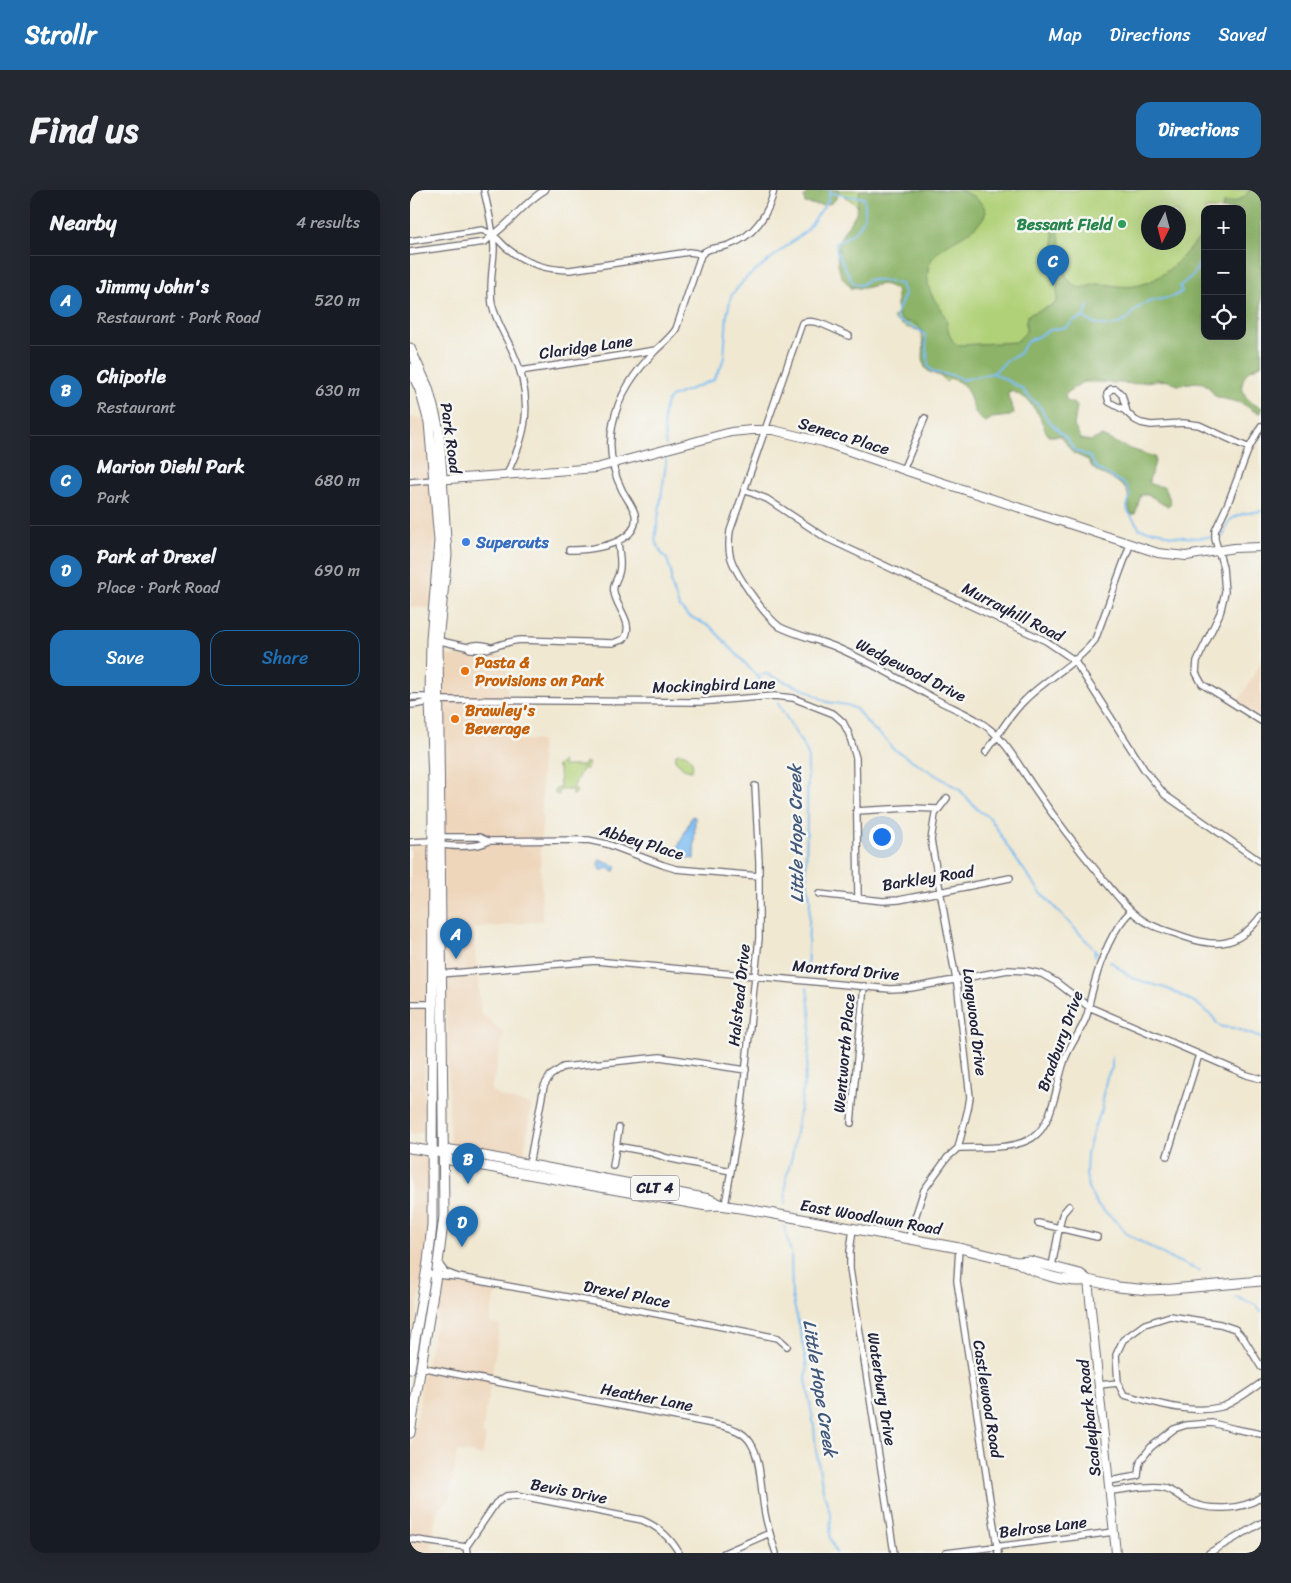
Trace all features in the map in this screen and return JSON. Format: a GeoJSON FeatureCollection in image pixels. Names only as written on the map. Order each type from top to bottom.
{"type":"FeatureCollection","features":[{"type":"Feature","properties":{"kind":"main road","name":"Park Road"},"geometry":{"type":"LineString","coordinates":[[410,348],[428,388],[439,430],[435,700],[438,841],[437,974],[444,1216],[410,1433]]}},
{"type":"Feature","properties":{"kind":"main road","name":"Park Road"},"geometry":{"type":"LineString","coordinates":[[410,368],[420,390],[430,422],[438,480]]}},
{"type":"Feature","properties":{"kind":"main road","name":"Park Road"},"geometry":{"type":"LineString","coordinates":[[410,1364],[426,1274],[432,1225],[433,1004],[437,974]]}},
{"type":"Feature","properties":{"kind":"main road","name":"East Woodlawn Road"},"geometry":{"type":"LineString","coordinates":[[410,1148],[443,1153],[451,1150],[458,1151],[709,1199],[722,1205]]}},
{"type":"Feature","properties":{"kind":"main road","name":"East Woodlawn Road"},"geometry":{"type":"LineString","coordinates":[[443,1153],[450,1160],[560,1181],[707,1206],[722,1205],[959,1248],[1017,1262],[1030,1261],[1080,1274],[1088,1280]]}},
{"type":"Feature","properties":{"kind":"main road","name":"East Woodlawn Road"},"geometry":{"type":"LineString","coordinates":[[1017,1262],[1028,1270],[1077,1282],[1088,1280],[1118,1287],[1148,1290],[1261,1281]]}},
{"type":"Feature","properties":{"kind":"street"},"geometry":{"type":"LineString","coordinates":[[484,190],[494,235],[492,302],[498,322],[520,371],[524,387],[526,415],[521,440],[507,475]]}},
{"type":"Feature","properties":{"kind":"street"},"geometry":{"type":"LineString","coordinates":[[410,252],[485,242],[504,228],[525,205],[545,190]]}},
{"type":"Feature","properties":{"kind":"street"},"geometry":{"type":"LineString","coordinates":[[570,550],[580,551],[618,542],[628,534],[634,524],[634,510],[618,482],[613,464],[612,424],[618,404],[629,382],[639,368],[672,336],[676,329],[701,255],[710,249],[730,245],[744,238],[766,214],[774,190]]}},
{"type":"Feature","properties":{"kind":"street"},"geometry":{"type":"LineString","coordinates":[[410,241],[482,230],[494,235],[507,248],[524,259],[544,267],[560,270],[689,252],[701,255]]}},
{"type":"Feature","properties":{"kind":"street","name":"Wedgewood Drive"},"geometry":{"type":"LineString","coordinates":[[849,336],[814,322],[808,321],[802,324],[730,532],[729,546],[733,564],[773,622],[787,630],[832,646],[871,663],[972,717],[998,736],[1074,845],[1139,918],[1152,925],[1199,942],[1214,944],[1238,939],[1252,928],[1261,916]]}},
{"type":"Feature","properties":{"kind":"street","name":"Claridge Lane"},"geometry":{"type":"LineString","coordinates":[[520,371],[656,350]]}},
{"type":"Feature","properties":{"kind":"street"},"geometry":{"type":"LineString","coordinates":[[1127,412],[1134,420],[1148,425],[1183,422],[1199,425],[1249,448]]}},
{"type":"Feature","properties":{"kind":"street"},"geometry":{"type":"LineString","coordinates":[[903,470],[925,418]]}},
{"type":"Feature","properties":{"kind":"street"},"geometry":{"type":"LineString","coordinates":[[1261,426],[1249,448],[1215,531],[1215,539],[1225,580],[1223,602],[1217,620],[1197,661],[1196,673],[1202,684],[1261,721]]}},
{"type":"Feature","properties":{"kind":"street","name":"Seneca Place"},"geometry":{"type":"LineString","coordinates":[[410,482],[584,470],[731,432],[764,430],[797,435],[823,442],[1147,551],[1169,555],[1192,556],[1234,548],[1261,548]]}},
{"type":"Feature","properties":{"kind":"street","name":"Murrayhill Road"},"geometry":{"type":"LineString","coordinates":[[744,490],[767,499],[826,538],[1046,641],[1074,660],[1144,769],[1165,795],[1261,862]]}},
{"type":"Feature","properties":{"kind":"street"},"geometry":{"type":"LineString","coordinates":[[435,640],[467,647],[486,645],[490,647],[508,641],[522,640],[612,643],[624,639],[629,630],[628,625],[616,601],[613,589],[620,569],[618,542]]}},
{"type":"Feature","properties":{"kind":"street"},"geometry":{"type":"LineString","coordinates":[[986,752],[1012,714],[1025,700],[1089,648],[1099,631],[1130,545]]}},
{"type":"Feature","properties":{"kind":"street","name":"Mockingbird Lane"},"geometry":{"type":"LineString","coordinates":[[410,697],[435,700],[699,702],[766,696],[793,698],[834,714],[843,722],[856,758],[858,898]]}},
{"type":"Feature","properties":{"kind":"street","name":"Mockingbird Lane"},"geometry":{"type":"LineString","coordinates":[[410,705],[435,700]]}},
{"type":"Feature","properties":{"kind":"street","name":"Halstead Drive"},"geometry":{"type":"LineString","coordinates":[[722,1205],[731,1171],[742,1113],[759,928],[755,786]]}},
{"type":"Feature","properties":{"kind":"street","name":"Longwood Drive"},"geometry":{"type":"LineString","coordinates":[[947,798],[938,809],[932,823],[930,840],[957,980],[970,1097],[958,1148]]}},
{"type":"Feature","properties":{"kind":"street"},"geometry":{"type":"LineString","coordinates":[[856,811],[909,808],[938,809]]}},
{"type":"Feature","properties":{"kind":"street","name":"Abbey Place"},"geometry":{"type":"LineString","coordinates":[[438,841],[480,845],[488,841],[588,840],[607,844],[676,869],[759,876]]}},
{"type":"Feature","properties":{"kind":"street"},"geometry":{"type":"LineString","coordinates":[[410,842],[438,841]]}},
{"type":"Feature","properties":{"kind":"street","name":"Barkley Road"},"geometry":{"type":"LineString","coordinates":[[819,894],[883,901],[899,900],[1010,878]]}},
{"type":"Feature","properties":{"kind":"street","name":"Bradbury Drive"},"geometry":{"type":"LineString","coordinates":[[958,1148],[1015,1144],[1031,1139],[1040,1131],[1049,1115],[1064,1060],[1087,1016],[1091,995],[1107,948],[1125,917],[1131,911]]}},
{"type":"Feature","properties":{"kind":"street","name":"Montford Drive"},"geometry":{"type":"LineString","coordinates":[[437,974],[596,961],[890,989],[911,988],[1008,970],[1028,971],[1042,974],[1056,982],[1089,1008],[1247,1075],[1261,1079]]}},
{"type":"Feature","properties":{"kind":"street","name":"Wentworth Place"},"geometry":{"type":"LineString","coordinates":[[851,1123],[864,986]]}},
{"type":"Feature","properties":{"kind":"street"},"geometry":{"type":"LineString","coordinates":[[410,1004],[433,1004]]}},
{"type":"Feature","properties":{"kind":"street"},"geometry":{"type":"LineString","coordinates":[[1167,1156],[1199,1054]]}},
{"type":"Feature","properties":{"kind":"street"},"geometry":{"type":"LineString","coordinates":[[528,1165],[545,1083],[550,1076],[564,1067],[660,1057],[746,1070]]}},
{"type":"Feature","properties":{"kind":"street"},"geometry":{"type":"LineString","coordinates":[[612,1166],[619,1128]]}},
{"type":"Feature","properties":{"kind":"street"},"geometry":{"type":"LineString","coordinates":[[616,1146],[731,1171]]}},
{"type":"Feature","properties":{"kind":"street"},"geometry":{"type":"LineString","coordinates":[[908,1239],[924,1190],[942,1163],[958,1148]]}},
{"type":"Feature","properties":{"kind":"street"},"geometry":{"type":"LineString","coordinates":[[1052,1266],[1063,1213],[1069,1206]]}},
{"type":"Feature","properties":{"kind":"street"},"geometry":{"type":"LineString","coordinates":[[1038,1223],[1097,1237]]}},
{"type":"Feature","properties":{"kind":"street","name":"Waterbury Drive"},"geometry":{"type":"LineString","coordinates":[[853,1229],[850,1269],[894,1553]]}},
{"type":"Feature","properties":{"kind":"street","name":"Castlewood Road"},"geometry":{"type":"LineString","coordinates":[[959,1248],[956,1276],[998,1553]]}},
{"type":"Feature","properties":{"kind":"street","name":"Drexel Place"},"geometry":{"type":"LineString","coordinates":[[438,1263],[445,1272],[458,1277]]}},
{"type":"Feature","properties":{"kind":"street","name":"Drexel Place"},"geometry":{"type":"LineString","coordinates":[[426,1274],[458,1277],[778,1338],[787,1346]]}},
{"type":"Feature","properties":{"kind":"street","name":"Scaleybark Road"},"geometry":{"type":"LineString","coordinates":[[1088,1280],[1116,1553]]}},
{"type":"Feature","properties":{"kind":"street"},"geometry":{"type":"LineString","coordinates":[[1261,1367],[1236,1329],[1220,1324],[1170,1316],[1145,1324],[1123,1340],[1116,1355],[1118,1383],[1124,1395],[1168,1405],[1196,1409],[1222,1407],[1261,1383]]}},
{"type":"Feature","properties":{"kind":"street","name":"Heather Lane"},"geometry":{"type":"LineString","coordinates":[[410,1364],[722,1426],[740,1432],[746,1436],[754,1448],[764,1511],[776,1553]]}},
{"type":"Feature","properties":{"kind":"street"},"geometry":{"type":"LineString","coordinates":[[1099,1385],[1118,1383]]}},
{"type":"Feature","properties":{"kind":"street"},"geometry":{"type":"LineString","coordinates":[[1109,1481],[1138,1476],[1138,1466],[1151,1447],[1174,1429],[1186,1425],[1212,1423],[1234,1430],[1261,1434]]}},
{"type":"Feature","properties":{"kind":"street"},"geometry":{"type":"LineString","coordinates":[[1110,1491],[1160,1486],[1169,1489],[1188,1501],[1222,1508],[1242,1505],[1256,1501],[1261,1497]]}},
{"type":"Feature","properties":{"kind":"street","name":"Bevis Drive"},"geometry":{"type":"LineString","coordinates":[[466,1550],[496,1503],[506,1496],[517,1495],[642,1520],[656,1526],[665,1534],[679,1553]]}},
{"type":"Feature","properties":{"kind":"street"},"geometry":{"type":"LineString","coordinates":[[1209,1553],[1261,1523]]}},
{"type":"Feature","properties":{"kind":"street","name":"Belrose Lane"},"geometry":{"type":"LineString","coordinates":[[946,1553],[1114,1532]]}},
{"type":"Feature","properties":{"kind":"street"},"geometry":{"type":"LineString","coordinates":[[724,1553],[770,1533]]}},
{"type":"Feature","properties":{"kind":"street"},"geometry":{"type":"LineString","coordinates":[[410,1538],[466,1550]]}},
{"type":"Feature","properties":{"kind":"shaded area"},"geometry":{"type":"Polygon","coordinates":[[[410,417],[426,419],[436,521],[431,608],[410,607],[410,417]]]}},
{"type":"Feature","properties":{"kind":"shaded area"},"geometry":{"type":"Polygon","coordinates":[[[442,656],[507,656],[507,693],[519,706],[519,740],[541,741],[542,832],[540,846],[542,921],[473,929],[481,1013],[504,1033],[491,1090],[500,1096],[531,1105],[524,1155],[519,1157],[450,1143],[444,969],[442,656]]]}},
{"type":"Feature","properties":{"kind":"shaded area"},"geometry":{"type":"Polygon","coordinates":[[[1261,662],[1261,717],[1238,703],[1261,662]]]}},
{"type":"Feature","properties":{"kind":"shaded area"},"geometry":{"type":"Polygon","coordinates":[[[430,843],[430,996],[428,1050],[425,1050],[423,1130],[421,1133],[410,1134],[410,844],[430,843]]]}},
{"type":"Feature","properties":{"kind":"shaded area"},"geometry":{"type":"Polygon","coordinates":[[[410,1153],[430,1155],[430,1223],[410,1361],[410,1153]]]}},
{"type":"Feature","properties":{"kind":"shaded area"},"geometry":{"type":"Polygon","coordinates":[[[446,1282],[496,1290],[489,1323],[500,1325],[482,1434],[486,1435],[482,1456],[457,1451],[449,1501],[437,1509],[431,1549],[453,1553],[410,1553],[410,1460],[424,1373],[438,1317],[441,1286],[446,1282]]]}},
{"type":"Feature","properties":{"kind":"green space"},"geometry":{"type":"Polygon","coordinates":[[[809,190],[839,190],[834,201],[820,205],[805,203],[804,197],[809,190]]]}},
{"type":"Feature","properties":{"kind":"green space"},"geometry":{"type":"Polygon","coordinates":[[[832,190],[1261,190],[1261,365],[1240,375],[1131,383],[1044,382],[955,375],[946,382],[932,367],[923,344],[921,331],[906,327],[893,319],[906,295],[877,276],[851,289],[837,249],[865,225],[858,207],[849,199],[832,190]]]}},
{"type":"Feature","properties":{"kind":"green space"},"geometry":{"type":"Polygon","coordinates":[[[860,190],[958,190],[974,196],[983,205],[986,212],[980,223],[938,252],[931,261],[928,274],[931,294],[946,318],[952,340],[958,345],[1016,342],[1026,332],[1028,315],[1055,304],[1057,291],[1053,232],[1057,227],[1065,275],[1072,284],[1082,288],[1098,284],[1129,286],[1144,284],[1155,279],[1173,266],[1201,237],[1201,340],[1246,340],[1246,205],[1223,205],[1224,203],[1238,200],[1250,190],[1261,190],[1261,364],[1246,374],[1242,386],[1248,399],[1261,407],[1261,413],[1240,403],[1215,396],[1209,387],[1203,383],[1196,382],[1178,385],[1156,379],[1133,384],[1092,380],[1084,381],[1067,393],[1065,396],[1067,401],[1077,406],[1074,426],[1081,439],[1090,441],[1102,436],[1125,447],[1155,457],[1149,483],[1165,487],[1171,503],[1168,506],[1152,497],[1141,495],[1135,514],[1131,514],[1128,493],[1125,488],[1115,480],[1098,472],[1088,460],[1073,453],[1061,436],[1048,436],[1039,415],[1027,399],[1012,391],[1008,392],[1008,398],[1014,413],[1010,416],[992,418],[986,422],[977,415],[966,388],[962,384],[927,370],[923,360],[924,333],[917,325],[901,320],[898,312],[896,290],[881,284],[864,288],[851,286],[841,275],[838,260],[839,244],[856,213],[860,190]]]}},
{"type":"Feature","properties":{"kind":"green space"},"geometry":{"type":"Polygon","coordinates":[[[678,753],[687,755],[692,761],[693,767],[691,771],[686,770],[675,760],[678,753]]]}},
{"type":"Feature","properties":{"kind":"green space"},"geometry":{"type":"Polygon","coordinates":[[[562,761],[563,766],[584,766],[585,762],[589,764],[587,769],[582,769],[573,788],[577,791],[574,795],[572,790],[559,790],[559,795],[555,794],[555,789],[560,788],[559,768],[556,767],[562,761]]]}},
{"type":"Feature","properties":{"kind":"water"},"geometry":{"type":"Polygon","coordinates":[[[692,816],[695,817],[694,859],[680,857],[676,852],[692,816]]]}},
{"type":"Feature","properties":{"kind":"water"},"geometry":{"type":"Polygon","coordinates":[[[599,860],[617,866],[615,871],[607,868],[601,871],[599,869],[599,860]]]}},
{"type":"Feature","properties":{"kind":"waterway","name":"Little Hope Creek"},"geometry":{"type":"LineString","coordinates":[[666,446],[664,413],[667,402],[671,397],[713,380],[721,367],[724,357],[727,315],[731,296],[745,279],[807,230],[828,201],[830,190]]}},
{"type":"Feature","properties":{"kind":"waterway"},"geometry":{"type":"LineString","coordinates":[[830,193],[864,198],[865,214],[863,221],[855,231],[836,243],[837,253],[854,284],[861,285],[868,280],[901,284],[905,295],[897,312],[896,320],[918,329],[925,335],[928,366],[933,372],[956,376],[962,380],[993,373],[1009,359],[1018,355],[1027,342],[1050,330],[1067,327],[1073,321],[1084,317]]}},
{"type":"Feature","properties":{"kind":"waterway"},"geometry":{"type":"LineString","coordinates":[[1084,317],[1089,321],[1106,326],[1123,322],[1144,304],[1179,294],[1182,291],[1180,286],[1194,274],[1201,260]]}},
{"type":"Feature","properties":{"kind":"waterway"},"geometry":{"type":"LineString","coordinates":[[1084,317],[1088,306]]}},
{"type":"Feature","properties":{"kind":"waterway"},"geometry":{"type":"LineString","coordinates":[[993,373],[1023,389],[1040,407],[1048,420],[1068,440],[1074,450],[1090,457],[1096,468],[1126,485],[1130,495],[1128,511],[1140,529],[1161,532],[1170,536],[1210,537]]}},
{"type":"Feature","properties":{"kind":"waterway","name":"Little Hope Creek"},"geometry":{"type":"LineString","coordinates":[[666,451],[655,540],[662,554],[667,559],[671,572],[671,584],[679,606],[687,615],[711,627],[772,692]]}},
{"type":"Feature","properties":{"kind":"waterway"},"geometry":{"type":"LineString","coordinates":[[1223,536],[1229,521],[1233,518],[1242,514],[1261,511]]}},
{"type":"Feature","properties":{"kind":"waterway"},"geometry":{"type":"LineString","coordinates":[[758,675],[767,674],[808,691],[827,702],[847,705],[856,709],[892,748],[960,790],[978,810],[990,818],[1013,855],[1041,893],[1098,953]]}},
{"type":"Feature","properties":{"kind":"waterway","name":"Little Hope Creek"},"geometry":{"type":"LineString","coordinates":[[777,702],[808,756],[806,871],[810,900],[807,975]]}},
{"type":"Feature","properties":{"kind":"waterway"},"geometry":{"type":"LineString","coordinates":[[1094,950],[1095,956]]}},
{"type":"Feature","properties":{"kind":"waterway"},"geometry":{"type":"LineString","coordinates":[[1110,961],[1132,978],[1168,989],[1196,1003],[1213,1017],[1218,1025],[1234,1028],[1261,1038]]}},
{"type":"Feature","properties":{"kind":"waterway","name":"Little Hope Creek"},"geometry":{"type":"LineString","coordinates":[[785,1204],[786,1178],[792,1157],[808,1059],[811,1020],[807,988]]}},
{"type":"Feature","properties":{"kind":"waterway"},"geometry":{"type":"LineString","coordinates":[[1112,1057],[1112,1068],[1107,1077],[1102,1099],[1102,1110],[1095,1125],[1087,1154],[1086,1173],[1088,1188],[1098,1206],[1119,1224],[1127,1234],[1170,1258],[1200,1271]]}},
{"type":"Feature","properties":{"kind":"waterway","name":"Little Hope Creek"},"geometry":{"type":"LineString","coordinates":[[784,1226],[791,1253],[792,1296],[807,1368],[806,1379],[816,1450],[823,1490],[831,1516],[830,1537],[836,1553]]}},
{"type":"Feature","properties":{"kind":"waterway"},"geometry":{"type":"LineString","coordinates":[[1236,1297],[1256,1305],[1261,1311]]}},
{"type":"Feature","properties":{"kind":"place","name":"Bessant Field"},"geometry":{"type":"Point","coordinates":[1122,224]}},
{"type":"Feature","properties":{"kind":"place","name":"Marion Diehl Park"},"geometry":{"type":"Point","coordinates":[1053,286]}},
{"type":"Feature","properties":{"kind":"place","name":"Supercuts"},"geometry":{"type":"Point","coordinates":[466,542]}},
{"type":"Feature","properties":{"kind":"place","name":"Pasta & Provisions on Park"},"geometry":{"type":"Point","coordinates":[465,671]}},
{"type":"Feature","properties":{"kind":"place","name":"Brawley's Beverage"},"geometry":{"type":"Point","coordinates":[455,719]}},
{"type":"Feature","properties":{"kind":"place","name":"Jimmy John's"},"geometry":{"type":"Point","coordinates":[456,959]}},
{"type":"Feature","properties":{"kind":"place","name":"Chipotle"},"geometry":{"type":"Point","coordinates":[468,1184]}},
{"type":"Feature","properties":{"kind":"place","name":"Park at Drexel"},"geometry":{"type":"Point","coordinates":[462,1247]}}]}
